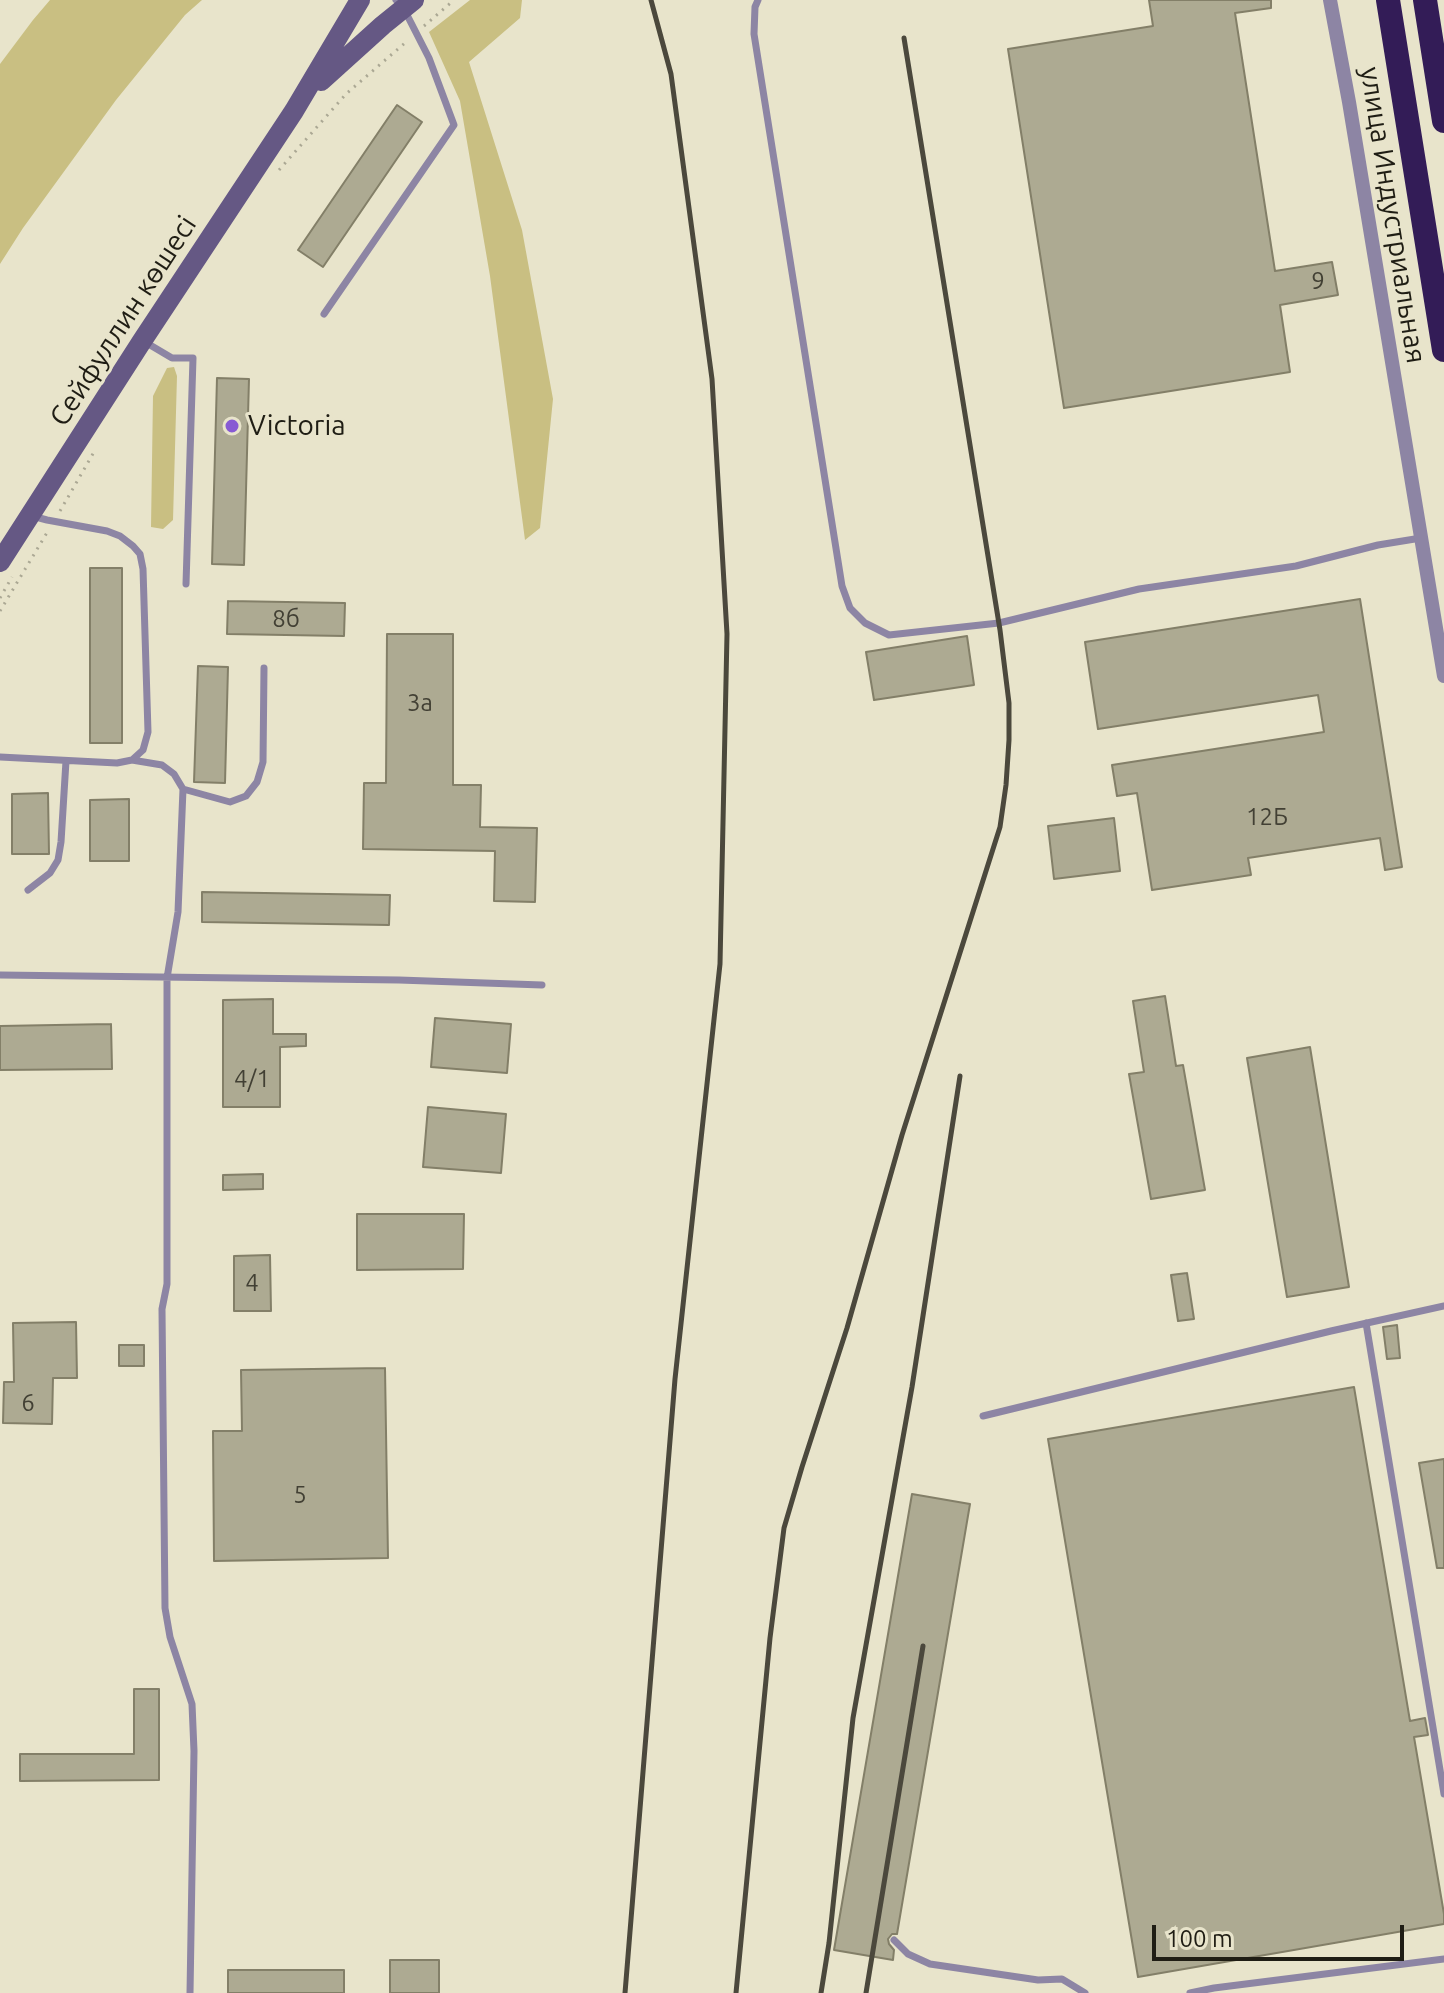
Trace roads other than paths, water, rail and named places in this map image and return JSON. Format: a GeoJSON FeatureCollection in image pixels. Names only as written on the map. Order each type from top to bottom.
{"type":"FeatureCollection","features":[{"type":"Feature","properties":{"kind":"highway"},"geometry":{"type":"LineString","coordinates":[[1388,0],[1444,350]]}},
{"type":"Feature","properties":{"kind":"highway"},"geometry":{"type":"LineString","coordinates":[[1425,0],[1440,58],[1444,121]]}},
{"type":"Feature","properties":{"kind":"main road"},"geometry":{"type":"LineString","coordinates":[[294,111],[360,0]]}},
{"type":"Feature","properties":{"kind":"main road"},"geometry":{"type":"LineString","coordinates":[[294,111],[330,72],[405,3]]}},
{"type":"Feature","properties":{"kind":"main road","name":"Сейфуллин көшесі"},"geometry":{"type":"LineString","coordinates":[[0,562],[294,111]]}},
{"type":"Feature","properties":{"kind":"street","name":"улица Индустриальная"},"geometry":{"type":"LineString","coordinates":[[1330,0],[1444,676]]}},
{"type":"Feature","properties":{"kind":"lane"},"geometry":{"type":"LineString","coordinates":[[758,0],[754,34],[842,586],[850,608],[865,623],[889,635],[999,623],[1139,589],[1296,566],[1378,545],[1421,538]]}},
{"type":"Feature","properties":{"kind":"lane"},"geometry":{"type":"LineString","coordinates":[[324,314],[454,125],[405,3]]}},
{"type":"Feature","properties":{"kind":"lane"},"geometry":{"type":"LineString","coordinates":[[142,341],[172,358],[193,358],[186,584]]}},
{"type":"Feature","properties":{"kind":"lane"},"geometry":{"type":"LineString","coordinates":[[30,515],[107,531],[120,536],[140,554],[148,732],[143,750],[132,760]]}},
{"type":"Feature","properties":{"kind":"lane"},"geometry":{"type":"LineString","coordinates":[[183,789],[230,802],[246,796],[257,782],[263,762],[264,668]]}},
{"type":"Feature","properties":{"kind":"lane"},"geometry":{"type":"LineString","coordinates":[[0,757],[117,763],[132,760],[162,765],[174,774],[183,789],[178,912],[167,978],[167,1284],[162,1309],[165,1608],[170,1637],[192,1704],[194,1751],[190,1993]]}},
{"type":"Feature","properties":{"kind":"lane"},"geometry":{"type":"LineString","coordinates":[[28,890],[50,873],[58,860],[66,761]]}},
{"type":"Feature","properties":{"kind":"lane"},"geometry":{"type":"LineString","coordinates":[[0,975],[542,985]]}},
{"type":"Feature","properties":{"kind":"lane"},"geometry":{"type":"LineString","coordinates":[[983,1416],[1444,1306]]}},
{"type":"Feature","properties":{"kind":"lane"},"geometry":{"type":"LineString","coordinates":[[1366,1323],[1444,1794]]}},
{"type":"Feature","properties":{"kind":"lane"},"geometry":{"type":"LineString","coordinates":[[894,1940],[908,1954],[930,1964],[1038,1980],[1062,1979],[1085,1993]]}},
{"type":"Feature","properties":{"kind":"lane"},"geometry":{"type":"LineString","coordinates":[[1190,1993],[1444,1959]]}},
{"type":"Feature","properties":{"kind":"railway"},"geometry":{"type":"LineString","coordinates":[[625,1993],[675,1379],[720,964],[727,634],[712,379],[671,74],[651,0]]}},
{"type":"Feature","properties":{"kind":"railway"},"geometry":{"type":"LineString","coordinates":[[736,1993],[770,1638],[784,1528],[847,1328],[902,1135],[1000,827],[1006,785],[1009,703],[1000,630],[904,38]]}},
{"type":"Feature","properties":{"kind":"railway"},"geometry":{"type":"LineString","coordinates":[[821,1993],[853,1718],[912,1387],[960,1076]]}},
{"type":"Feature","properties":{"kind":"railway"},"geometry":{"type":"LineString","coordinates":[[866,1993],[923,1646]]}},
{"type":"Feature","properties":{"kind":"place","name":"Victoria"},"geometry":{"type":"Point","coordinates":[232,426]}}]}
